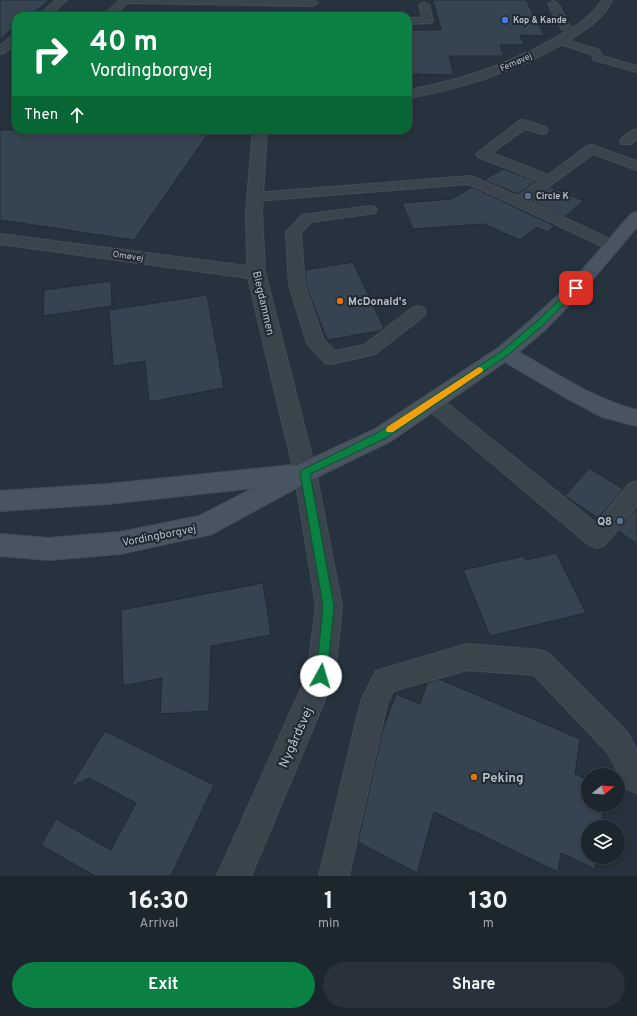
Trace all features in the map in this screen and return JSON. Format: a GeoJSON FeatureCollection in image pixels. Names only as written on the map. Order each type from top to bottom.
{"type":"FeatureCollection","features":[{"type":"Feature","properties":{"kind":"street","name":"Femøvej"},"geometry":{"type":"LineString","coordinates":[[412,93],[482,76],[512,64],[561,40],[583,27],[606,6],[607,0]]}},
{"type":"Feature","properties":{"kind":"street","name":"Blegdammen"},"geometry":{"type":"LineString","coordinates":[[260,134],[255,197],[256,272],[305,472]]}},
{"type":"Feature","properties":{"kind":"street","name":"Vordingborgvej"},"geometry":{"type":"LineString","coordinates":[[0,545],[49,549],[120,543],[203,526],[305,472],[383,435],[505,353],[538,325],[576,288],[637,217]]}},
{"type":"Feature","properties":{"kind":"street","name":"Omøvej"},"geometry":{"type":"LineString","coordinates":[[0,239],[242,272],[256,272]]}},
{"type":"Feature","properties":{"kind":"street"},"geometry":{"type":"LineString","coordinates":[[505,353],[575,393],[610,410],[637,418]]}},
{"type":"Feature","properties":{"kind":"street","name":"Vordingborgvej"},"geometry":{"type":"LineString","coordinates":[[0,501],[108,494],[305,472]]}},
{"type":"Feature","properties":{"kind":"street","name":"Nygårdsvej"},"geometry":{"type":"LineString","coordinates":[[234,876],[321,676],[329,606],[305,472]]}},
{"type":"Feature","properties":{"kind":"lane"},"geometry":{"type":"LineString","coordinates":[[48,12],[62,0]]}},
{"type":"Feature","properties":{"kind":"lane"},"geometry":{"type":"LineString","coordinates":[[120,0],[232,6],[313,5]]}},
{"type":"Feature","properties":{"kind":"lane"},"geometry":{"type":"LineString","coordinates":[[112,12],[125,0]]}},
{"type":"Feature","properties":{"kind":"lane"},"geometry":{"type":"LineString","coordinates":[[134,11],[140,1]]}},
{"type":"Feature","properties":{"kind":"lane"},"geometry":{"type":"LineString","coordinates":[[553,4],[566,28],[573,33]]}},
{"type":"Feature","properties":{"kind":"lane"},"geometry":{"type":"LineString","coordinates":[[412,21],[428,21],[424,6]]}},
{"type":"Feature","properties":{"kind":"lane"},"geometry":{"type":"LineString","coordinates":[[561,40],[595,52],[598,58],[637,70]]}},
{"type":"Feature","properties":{"kind":"lane"},"geometry":{"type":"LineString","coordinates":[[0,51],[12,41]]}},
{"type":"Feature","properties":{"kind":"lane"},"geometry":{"type":"LineString","coordinates":[[542,130],[523,124],[482,154],[549,180]]}},
{"type":"Feature","properties":{"kind":"lane"},"geometry":{"type":"LineString","coordinates":[[626,141],[637,133]]}},
{"type":"Feature","properties":{"kind":"lane"},"geometry":{"type":"LineString","coordinates":[[518,202],[549,180],[586,146],[637,166]]}},
{"type":"Feature","properties":{"kind":"lane"},"geometry":{"type":"LineString","coordinates":[[255,197],[471,180],[613,246]]}},
{"type":"Feature","properties":{"kind":"lane"},"geometry":{"type":"LineString","coordinates":[[370,210],[307,218],[293,232],[296,285],[316,343],[331,358],[369,350],[418,312]]}},
{"type":"Feature","properties":{"kind":"lane"},"geometry":{"type":"LineString","coordinates":[[432,402],[597,538],[637,490]]}},
{"type":"Feature","properties":{"kind":"lane"},"geometry":{"type":"LineString","coordinates":[[334,876],[374,701],[386,680],[467,657],[540,663],[618,743],[637,779]]}},
{"type":"Feature","properties":{"kind":"building"},"geometry":{"type":"Polygon","coordinates":[[[0,0],[50,0],[34,12],[12,12],[12,29],[0,39],[0,0]]]}},
{"type":"Feature","properties":{"kind":"building"},"geometry":{"type":"Polygon","coordinates":[[[433,0],[526,0],[545,36],[520,35],[524,45],[500,45],[504,56],[449,56],[454,75],[412,74],[412,30],[441,30],[433,0]]]}},
{"type":"Feature","properties":{"kind":"building"},"geometry":{"type":"Polygon","coordinates":[[[0,130],[12,130],[12,134],[208,134],[134,240],[0,220],[0,130]]]}},
{"type":"Feature","properties":{"kind":"building"},"geometry":{"type":"Polygon","coordinates":[[[503,169],[536,181],[518,194],[484,180],[503,169]]]}},
{"type":"Feature","properties":{"kind":"building"},"geometry":{"type":"Polygon","coordinates":[[[472,187],[555,226],[547,232],[537,227],[520,240],[484,224],[413,229],[402,203],[452,199],[472,187]]]}},
{"type":"Feature","properties":{"kind":"building"},"geometry":{"type":"Polygon","coordinates":[[[550,187],[584,201],[565,217],[532,201],[550,187]]]}},
{"type":"Feature","properties":{"kind":"building","name":"McDonald's"},"geometry":{"type":"Polygon","coordinates":[[[353,262],[384,328],[379,331],[327,340],[306,285],[305,270],[353,262]]]}},
{"type":"Feature","properties":{"kind":"building"},"geometry":{"type":"Polygon","coordinates":[[[111,281],[112,306],[43,316],[44,290],[111,281]]]}},
{"type":"Feature","properties":{"kind":"building"},"geometry":{"type":"Polygon","coordinates":[[[207,295],[224,388],[149,402],[145,361],[113,366],[109,310],[207,295]]]}},
{"type":"Feature","properties":{"kind":"building"},"geometry":{"type":"Polygon","coordinates":[[[589,468],[623,489],[598,518],[565,496],[589,468]]]}},
{"type":"Feature","properties":{"kind":"building"},"geometry":{"type":"Polygon","coordinates":[[[637,508],[637,544],[618,531],[637,508]]]}},
{"type":"Feature","properties":{"kind":"building"},"geometry":{"type":"Polygon","coordinates":[[[556,553],[586,613],[490,636],[463,570],[524,556],[526,560],[556,553]]]}},
{"type":"Feature","properties":{"kind":"building"},"geometry":{"type":"Polygon","coordinates":[[[263,583],[271,635],[211,646],[209,711],[160,714],[162,678],[123,686],[121,610],[263,583]]]}},
{"type":"Feature","properties":{"kind":"building","name":"Peking"},"geometry":{"type":"Polygon","coordinates":[[[439,679],[580,739],[575,774],[581,777],[581,812],[603,812],[602,820],[581,820],[581,862],[561,853],[558,872],[434,812],[417,873],[358,842],[382,732],[396,694],[420,704],[427,683],[439,679]]]}},
{"type":"Feature","properties":{"kind":"building"},"geometry":{"type":"Polygon","coordinates":[[[105,731],[214,785],[171,876],[95,876],[41,845],[56,819],[111,850],[136,803],[89,778],[70,787],[105,731]]]}},
{"type":"Feature","properties":{"kind":"building","name":"Peking"},"geometry":{"type":"Polygon","coordinates":[[[584,864],[596,864],[595,869],[584,864]]]}},
{"type":"Feature","properties":{"kind":"slow traffic"},"geometry":{"type":"LineString","coordinates":[[390,430],[479,370]]}},
{"type":"Feature","properties":{"kind":"place","name":"Kop & Kande"},"geometry":{"type":"Point","coordinates":[505,20]}},
{"type":"Feature","properties":{"kind":"place","name":"Circle K"},"geometry":{"type":"Point","coordinates":[528,196]}},
{"type":"Feature","properties":{"kind":"place","name":"McDonald's"},"geometry":{"type":"Point","coordinates":[340,301]}},
{"type":"Feature","properties":{"kind":"place","name":"Q8"},"geometry":{"type":"Point","coordinates":[620,521]}},
{"type":"Feature","properties":{"kind":"place","name":"Peking"},"geometry":{"type":"Point","coordinates":[474,777]}},
{"type":"Feature","properties":{"kind":"route"},"geometry":{"type":"LineString","coordinates":[[321,676],[329,606],[305,472],[383,435],[505,353],[538,325],[576,288]]}}]}
